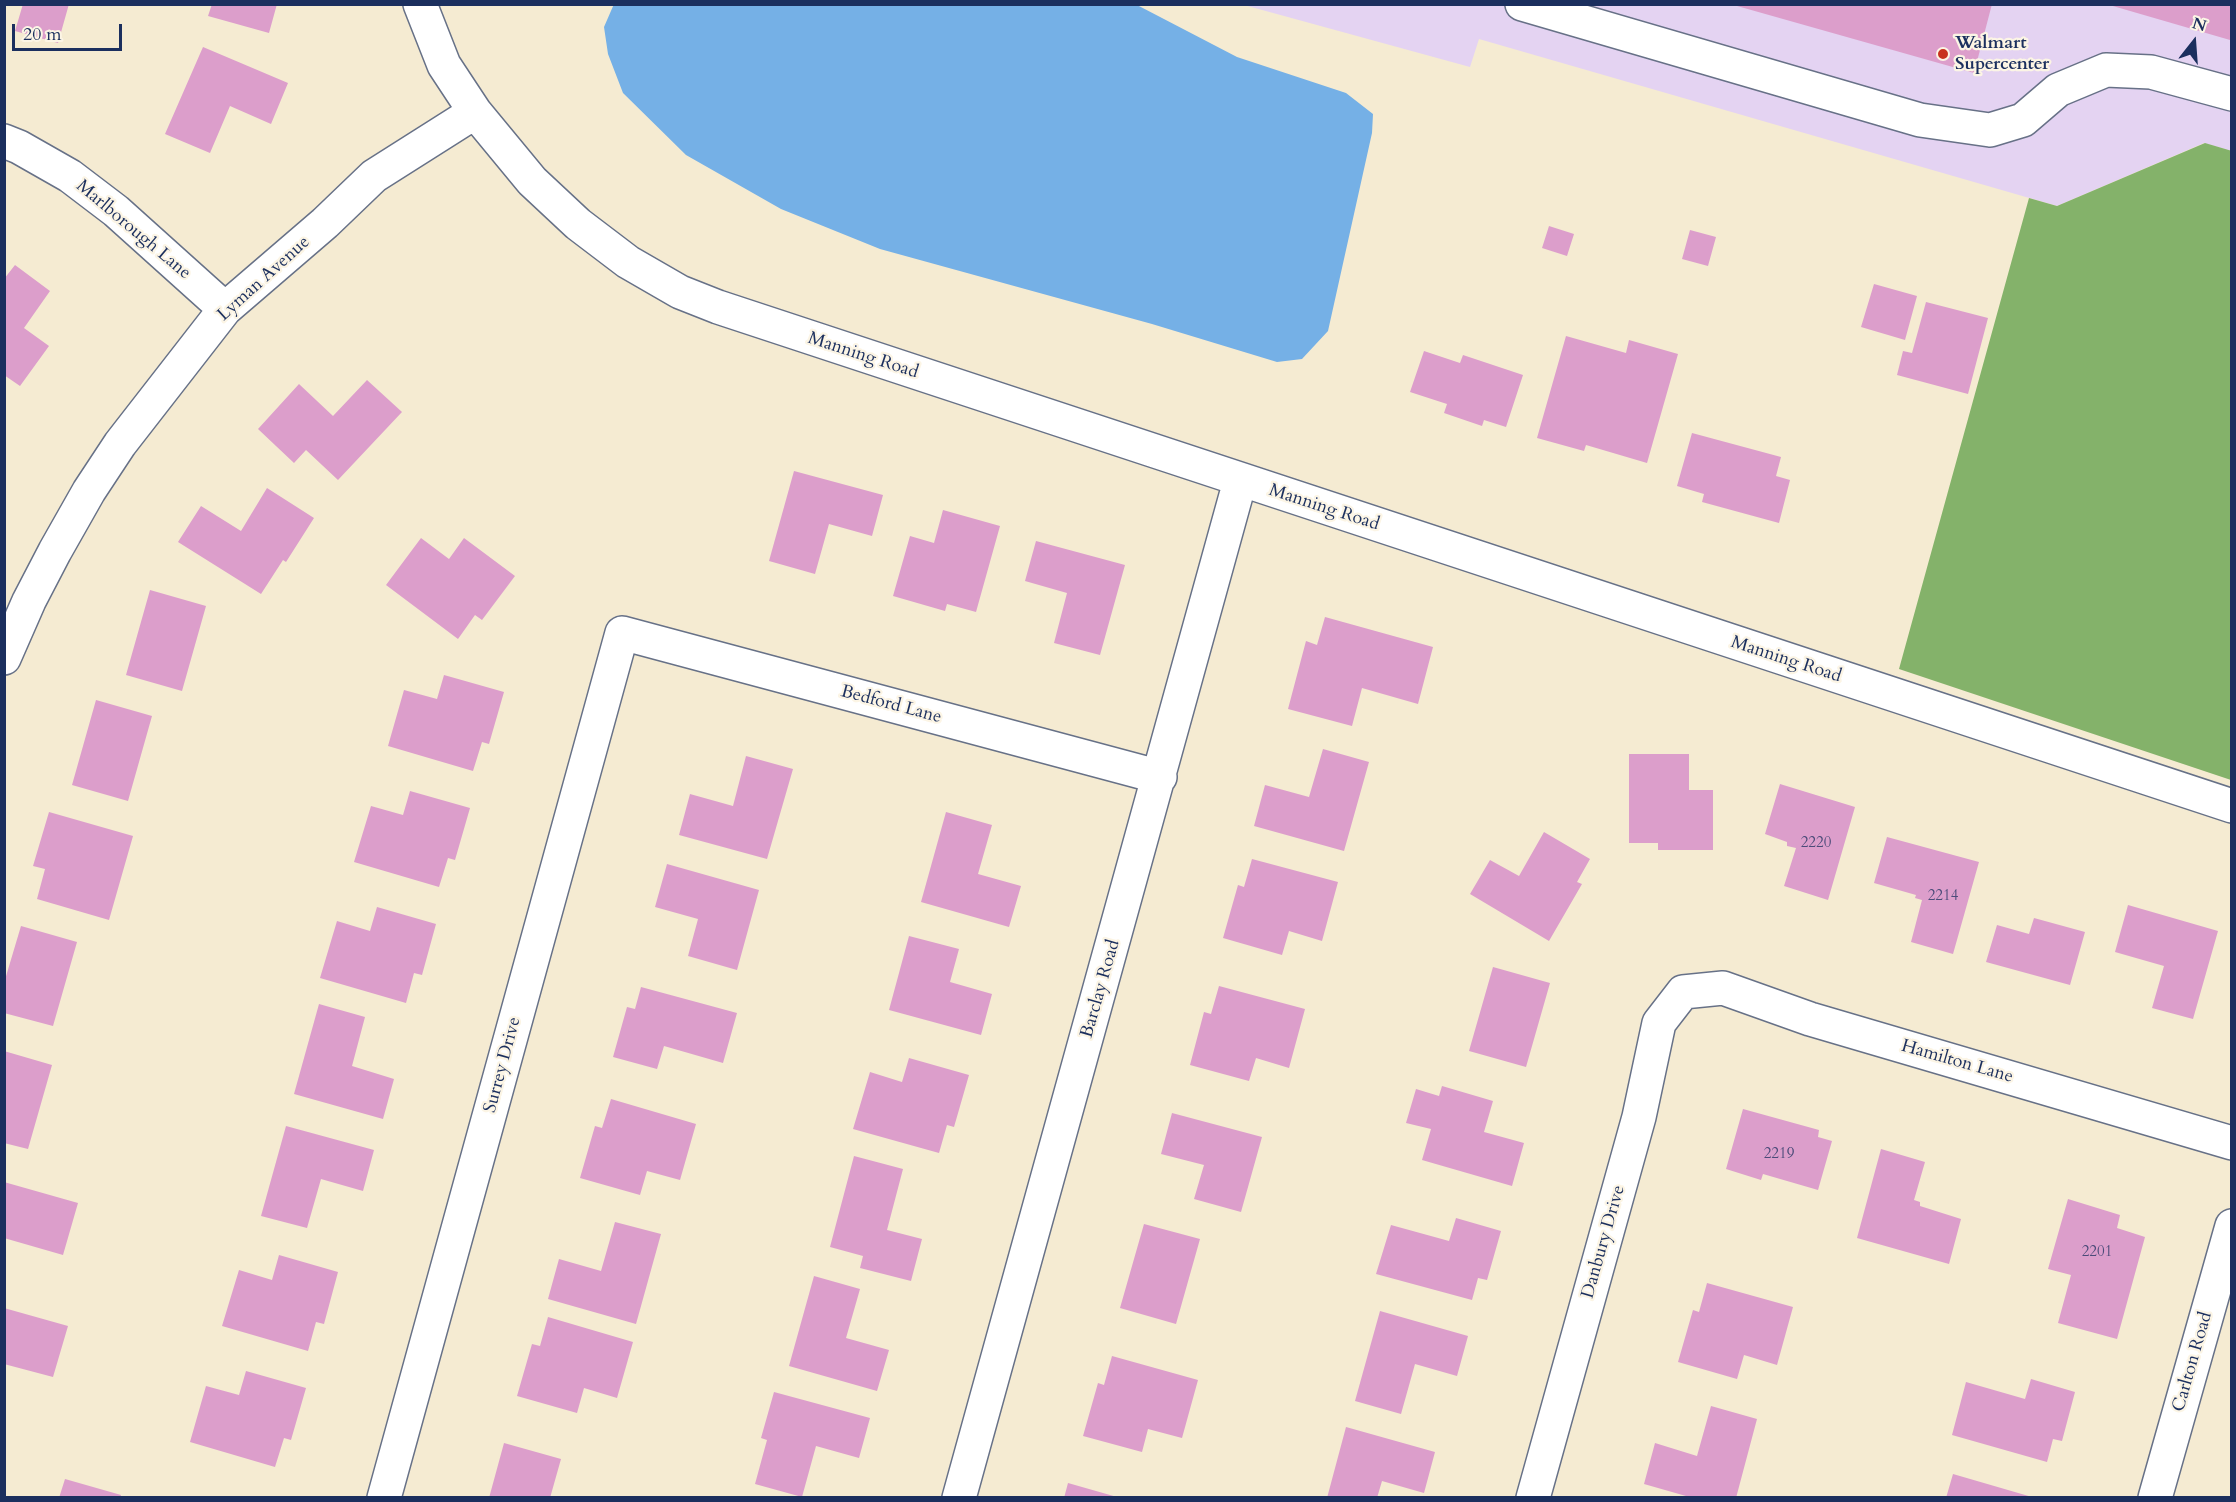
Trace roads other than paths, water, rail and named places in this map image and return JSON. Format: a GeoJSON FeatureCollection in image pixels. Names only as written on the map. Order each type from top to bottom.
{"type":"FeatureCollection","features":[{"type":"Feature","properties":{"kind":"street"},"geometry":{"type":"LineString","coordinates":[[420,4],[444,65],[475,112]]}},
{"type":"Feature","properties":{"kind":"street"},"geometry":{"type":"LineString","coordinates":[[1522,4],[1920,120],[1990,130],[2023,120],[2058,90],[2106,70],[2151,72],[2232,94]]}},
{"type":"Feature","properties":{"kind":"street","name":"Lyman Avenue"},"geometry":{"type":"LineString","coordinates":[[4,658],[54,551],[89,491],[134,425],[225,309],[325,223],[374,176],[475,112]]}},
{"type":"Feature","properties":{"kind":"street","name":"Manning Road"},"geometry":{"type":"LineString","coordinates":[[475,112],[532,181],[578,224],[628,262],[680,292],[729,311],[1240,481],[2232,806]]}},
{"type":"Feature","properties":{"kind":"street","name":"Marlborough Lane"},"geometry":{"type":"LineString","coordinates":[[4,141],[70,176],[116,211],[225,309]]}},
{"type":"Feature","properties":{"kind":"street","name":"Barclay Road"},"geometry":{"type":"LineString","coordinates":[[959,1497],[1240,481]]}},
{"type":"Feature","properties":{"kind":"street","name":"Bedford Lane"},"geometry":{"type":"LineString","coordinates":[[622,633],[1160,777]]}},
{"type":"Feature","properties":{"kind":"street","name":"Surrey Drive"},"geometry":{"type":"LineString","coordinates":[[384,1497],[622,633]]}},
{"type":"Feature","properties":{"kind":"street","name":"Hamilton Lane"},"geometry":{"type":"LineString","coordinates":[[1683,992],[1723,988],[1810,1019],[2232,1143]]}},
{"type":"Feature","properties":{"kind":"street","name":"Danbury Drive"},"geometry":{"type":"LineString","coordinates":[[1533,1497],[1639,1116],[1659,1023],[1683,992]]}},
{"type":"Feature","properties":{"kind":"street","name":"Carlton Road"},"geometry":{"type":"LineString","coordinates":[[2155,1497],[2232,1226]]}},
{"type":"Feature","properties":{"kind":"water"},"geometry":{"type":"Polygon","coordinates":[[[614,4],[1137,5],[1237,57],[1346,93],[1373,114],[1372,133],[1328,331],[1302,359],[1277,362],[1152,324],[880,249],[781,209],[686,155],[623,93],[608,54],[604,27],[614,4]]]}},
{"type":"Feature","properties":{"kind":"place","name":"Walmart Supercenter"},"geometry":{"type":"Point","coordinates":[1943,54]}}]}
